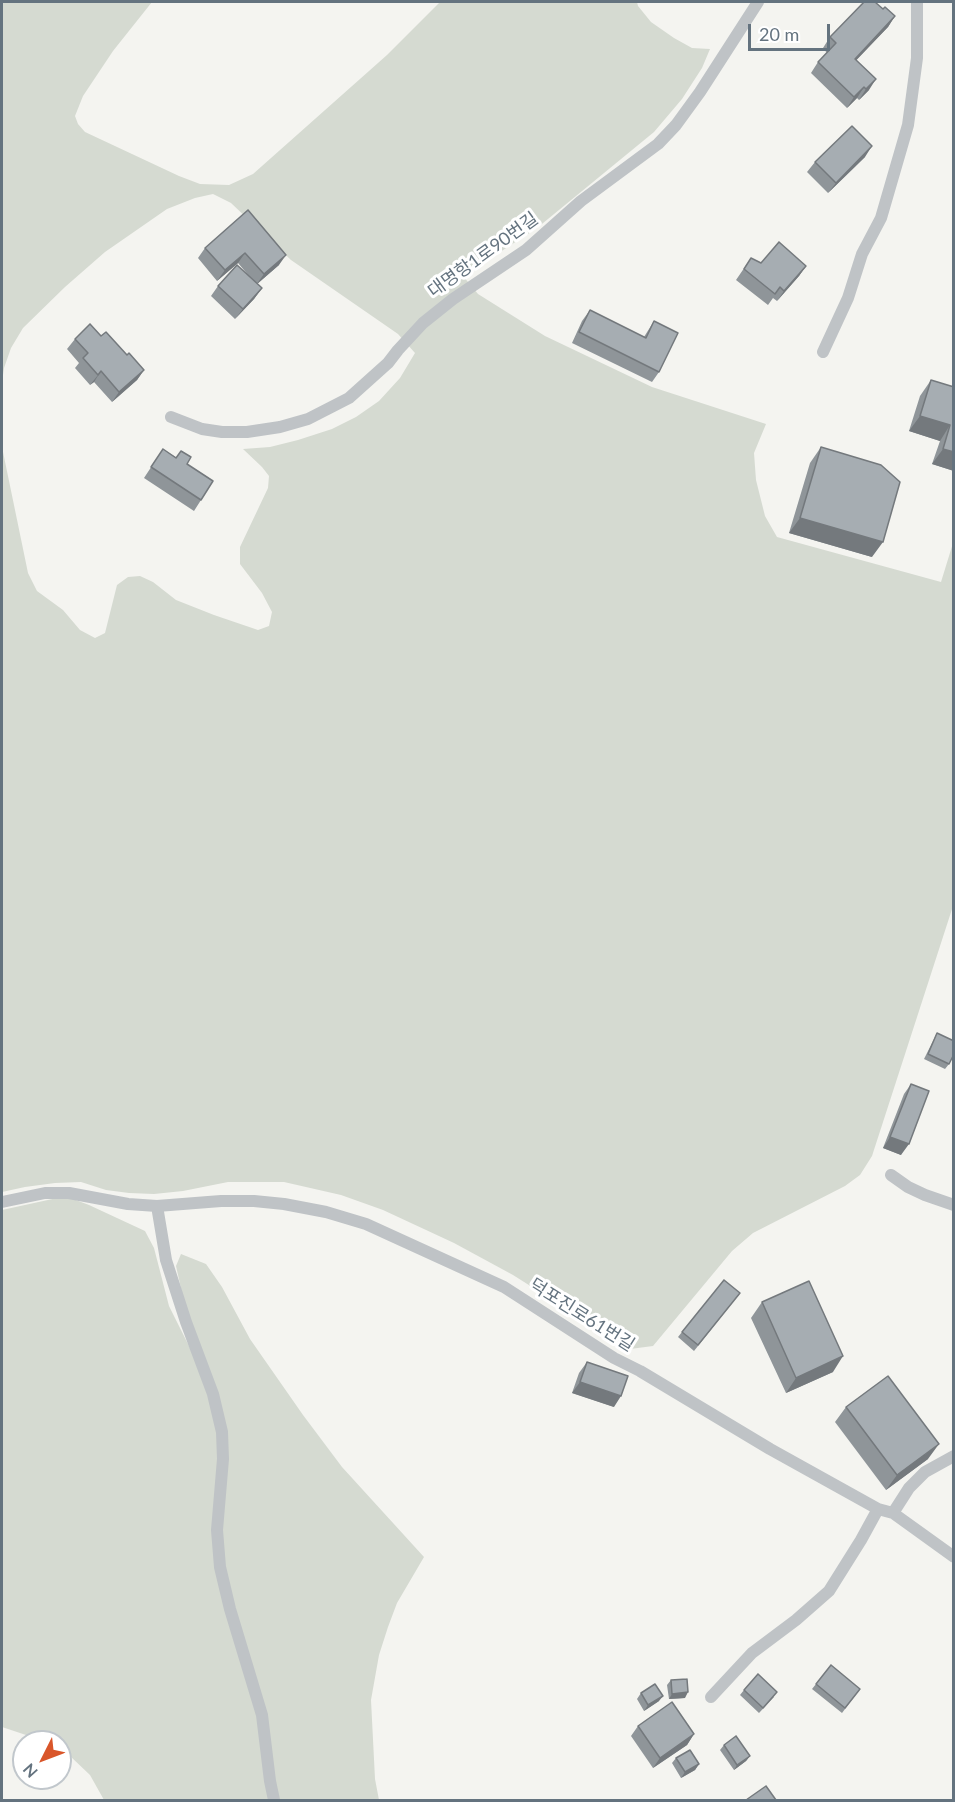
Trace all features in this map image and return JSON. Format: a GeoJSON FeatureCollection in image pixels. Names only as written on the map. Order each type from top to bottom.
{"type":"FeatureCollection","features":[{"type":"Feature","properties":{"kind":"lane","name":"대명항1로90번길"},"geometry":{"type":"LineString","coordinates":[[171,417],[202,429],[247,432],[280,427],[308,419],[349,398],[388,363],[423,323],[453,299],[526,250],[581,201],[658,144],[676,125],[700,92],[758,2]]}},
{"type":"Feature","properties":{"kind":"lane"},"geometry":{"type":"LineString","coordinates":[[823,352],[848,298],[862,254],[881,218],[908,124],[917,58],[917,2]]}},
{"type":"Feature","properties":{"kind":"lane"},"geometry":{"type":"LineString","coordinates":[[891,1175],[925,1195],[954,1204]]}},
{"type":"Feature","properties":{"kind":"lane","name":"덕포진로61번길"},"geometry":{"type":"LineString","coordinates":[[2,1202],[45,1193],[69,1193],[128,1204],[157,1206],[254,1201],[326,1212],[366,1224],[504,1287],[614,1358],[640,1371],[770,1449],[878,1509],[893,1513],[954,1557]]}},
{"type":"Feature","properties":{"kind":"lane"},"geometry":{"type":"LineString","coordinates":[[157,1206],[166,1260],[182,1312],[213,1394],[222,1432],[223,1459],[217,1530],[220,1567],[230,1609],[262,1715],[274,1800]]}},
{"type":"Feature","properties":{"kind":"lane"},"geometry":{"type":"LineString","coordinates":[[893,1513],[909,1488],[924,1472],[954,1456]]}},
{"type":"Feature","properties":{"kind":"lane"},"geometry":{"type":"LineString","coordinates":[[711,1697],[752,1653],[796,1620],[829,1591],[878,1509]]}},
{"type":"Feature","properties":{"kind":"shaded area"},"geometry":{"type":"Polygon","coordinates":[[[2,2],[152,2],[113,51],[83,96],[75,116],[78,124],[85,132],[179,176],[200,184],[229,185],[253,174],[387,55],[440,2],[637,2],[651,22],[674,38],[692,48],[710,49],[702,68],[682,99],[654,132],[537,228],[463,276],[478,294],[545,336],[652,387],[766,424],[754,453],[756,480],[765,516],[777,537],[941,582],[953,543],[953,906],[872,1156],[860,1175],[845,1186],[753,1233],[732,1251],[653,1346],[630,1349],[513,1275],[454,1243],[383,1210],[341,1195],[284,1182],[228,1182],[154,1194],[106,1190],[81,1182],[55,1183],[2,1192],[2,447],[28,573],[37,591],[63,610],[80,630],[95,638],[105,633],[117,585],[128,577],[140,576],[153,582],[176,600],[258,630],[269,626],[272,612],[262,593],[240,564],[240,547],[268,488],[269,476],[243,449],[270,447],[298,440],[332,429],[356,417],[379,401],[400,378],[415,353],[398,334],[291,260],[231,203],[213,194],[167,209],[105,252],[65,287],[23,328],[11,348],[2,382],[2,2]]]}},
{"type":"Feature","properties":{"kind":"shaded area"},"geometry":{"type":"Polygon","coordinates":[[[57,1198],[73,1199],[145,1231],[154,1248],[169,1306],[207,1382],[176,1266],[181,1254],[206,1264],[222,1287],[250,1339],[303,1415],[342,1467],[424,1557],[397,1603],[379,1655],[371,1700],[375,1779],[379,1800],[104,1800],[90,1775],[72,1758],[72,1730],[12,1730],[2,1727],[2,1210],[57,1198]]]}},
{"type":"Feature","properties":{"kind":"building"},"geometry":{"type":"Polygon","coordinates":[[[864,2],[875,2],[895,16],[855,59],[876,79],[854,97],[818,62],[836,43],[830,37],[864,2]]]}},
{"type":"Feature","properties":{"kind":"building"},"geometry":{"type":"Polygon","coordinates":[[[852,126],[872,146],[836,183],[815,162],[852,126]]]}},
{"type":"Feature","properties":{"kind":"building"},"geometry":{"type":"Polygon","coordinates":[[[248,210],[286,255],[264,274],[245,253],[225,270],[205,248],[248,210]]]}},
{"type":"Feature","properties":{"kind":"building"},"geometry":{"type":"Polygon","coordinates":[[[779,242],[806,266],[784,291],[780,287],[775,294],[744,269],[751,258],[761,263],[779,242]]]}},
{"type":"Feature","properties":{"kind":"building"},"geometry":{"type":"Polygon","coordinates":[[[237,265],[262,288],[243,309],[218,286],[237,265]]]}},
{"type":"Feature","properties":{"kind":"building"},"geometry":{"type":"Polygon","coordinates":[[[590,310],[646,338],[654,321],[678,333],[659,372],[579,332],[590,310]]]}},
{"type":"Feature","properties":{"kind":"building"},"geometry":{"type":"Polygon","coordinates":[[[90,324],[101,336],[106,332],[144,370],[119,392],[101,371],[98,375],[83,358],[88,353],[75,339],[90,324]]]}},
{"type":"Feature","properties":{"kind":"building"},"geometry":{"type":"Polygon","coordinates":[[[931,380],[954,387],[954,452],[943,449],[950,425],[920,416],[931,380]]]}},
{"type":"Feature","properties":{"kind":"building"},"geometry":{"type":"Polygon","coordinates":[[[821,447],[881,465],[900,482],[883,542],[800,518],[821,447]]]}},
{"type":"Feature","properties":{"kind":"building"},"geometry":{"type":"Polygon","coordinates":[[[163,449],[176,458],[181,451],[191,457],[187,464],[213,481],[201,500],[151,467],[163,449]]]}},
{"type":"Feature","properties":{"kind":"building"},"geometry":{"type":"Polygon","coordinates":[[[937,1033],[954,1041],[954,1054],[949,1064],[928,1054],[937,1033]]]}},
{"type":"Feature","properties":{"kind":"building"},"geometry":{"type":"Polygon","coordinates":[[[911,1084],[929,1091],[909,1144],[890,1137],[911,1084]]]}},
{"type":"Feature","properties":{"kind":"building"},"geometry":{"type":"Polygon","coordinates":[[[724,1280],[740,1293],[698,1345],[682,1332],[724,1280]]]}},
{"type":"Feature","properties":{"kind":"building"},"geometry":{"type":"Polygon","coordinates":[[[809,1281],[843,1356],[796,1378],[762,1302],[809,1281]]]}},
{"type":"Feature","properties":{"kind":"building"},"geometry":{"type":"Polygon","coordinates":[[[587,1362],[628,1376],[621,1396],[580,1382],[587,1362]]]}},
{"type":"Feature","properties":{"kind":"building"},"geometry":{"type":"Polygon","coordinates":[[[888,1376],[939,1444],[897,1475],[846,1407],[888,1376]]]}},
{"type":"Feature","properties":{"kind":"building"},"geometry":{"type":"Polygon","coordinates":[[[831,1665],[860,1689],[845,1708],[816,1684],[831,1665]]]}},
{"type":"Feature","properties":{"kind":"building"},"geometry":{"type":"Polygon","coordinates":[[[758,1674],[777,1692],[763,1708],[744,1690],[758,1674]]]}},
{"type":"Feature","properties":{"kind":"building"},"geometry":{"type":"Polygon","coordinates":[[[687,1679],[688,1692],[672,1694],[671,1680],[687,1679]]]}},
{"type":"Feature","properties":{"kind":"building"},"geometry":{"type":"Polygon","coordinates":[[[655,1684],[663,1696],[648,1705],[641,1693],[655,1684]]]}},
{"type":"Feature","properties":{"kind":"building"},"geometry":{"type":"Polygon","coordinates":[[[672,1702],[694,1734],[660,1758],[638,1726],[672,1702]]]}},
{"type":"Feature","properties":{"kind":"building"},"geometry":{"type":"Polygon","coordinates":[[[736,1736],[750,1756],[737,1765],[724,1745],[736,1736]]]}},
{"type":"Feature","properties":{"kind":"building"},"geometry":{"type":"Polygon","coordinates":[[[690,1750],[699,1764],[685,1772],[676,1758],[690,1750]]]}},
{"type":"Feature","properties":{"kind":"building"},"geometry":{"type":"Polygon","coordinates":[[[766,1786],[776,1800],[746,1800],[766,1786]]]}}]}
